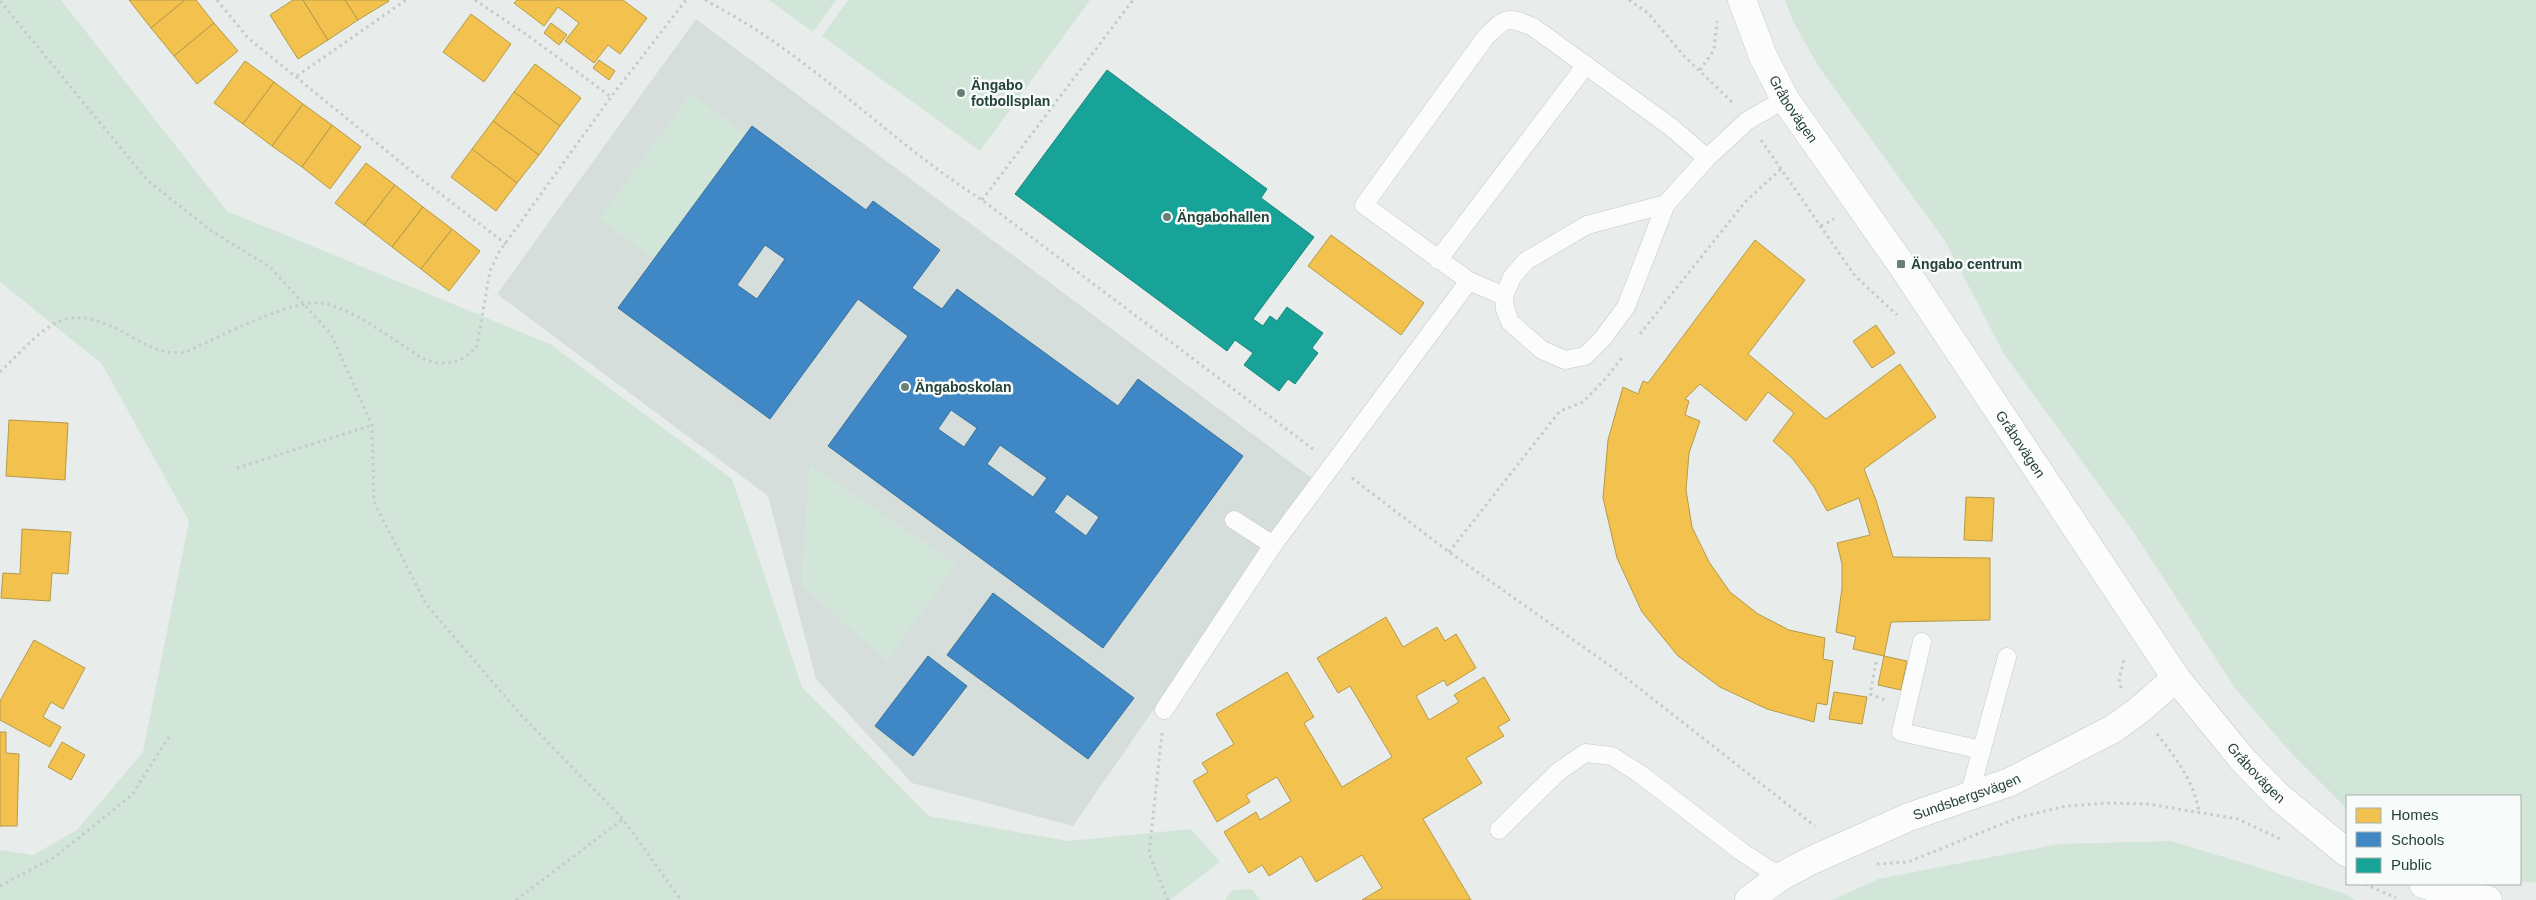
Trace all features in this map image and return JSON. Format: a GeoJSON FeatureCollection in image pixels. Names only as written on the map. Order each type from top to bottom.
{"type":"FeatureCollection","features":[{"type":"Feature","properties":{"kind":"street","name":"Gråbovägen"},"geometry":{"type":"LineString","coordinates":[[1742,0],[1762,56],[1785,99],[1901,264],[2176,678],[2243,760],[2278,796],[2346,852]]}},
{"type":"Feature","properties":{"kind":"street","name":"Sundsbergsvägen"},"geometry":{"type":"LineString","coordinates":[[1749,900],[1780,877],[1844,846],[1909,817],[2010,782],[2113,729],[2138,712],[2176,678]]}},
{"type":"Feature","properties":{"kind":"street"},"geometry":{"type":"LineString","coordinates":[[2426,885],[2447,892],[2488,900]]}},
{"type":"Feature","properties":{"kind":"lane"},"geometry":{"type":"LineString","coordinates":[[1504,296],[1469,281],[1364,205],[1485,38],[1502,21],[1515,19],[1533,27],[1671,127],[1706,158]]}},
{"type":"Feature","properties":{"kind":"lane"},"geometry":{"type":"LineString","coordinates":[[1438,260],[1586,65]]}},
{"type":"Feature","properties":{"kind":"lane"},"geometry":{"type":"LineString","coordinates":[[1666,204],[1587,225],[1526,261],[1512,277],[1504,296],[1505,309],[1510,322],[1542,350],[1565,360],[1584,356],[1603,338],[1626,307],[1666,204],[1706,158],[1747,121],[1785,99]]}},
{"type":"Feature","properties":{"kind":"lane"},"geometry":{"type":"LineString","coordinates":[[1164,710],[1273,545],[1332,463],[1469,281]]}},
{"type":"Feature","properties":{"kind":"lane"},"geometry":{"type":"LineString","coordinates":[[1234,520],[1273,545]]}},
{"type":"Feature","properties":{"kind":"lane"},"geometry":{"type":"LineString","coordinates":[[1922,642],[1900,732],[1982,750]]}},
{"type":"Feature","properties":{"kind":"lane"},"geometry":{"type":"LineString","coordinates":[[1969,796],[2007,657]]}},
{"type":"Feature","properties":{"kind":"lane"},"geometry":{"type":"LineString","coordinates":[[1499,830],[1558,772],[1585,753],[1612,756],[1640,774],[1742,852],[1780,877]]}},
{"type":"Feature","properties":{"kind":"path"},"geometry":{"type":"LineString","coordinates":[[0,0],[147,180],[213,232],[270,268],[332,334],[372,425],[374,502],[426,604],[519,713],[623,819],[681,900]]}},
{"type":"Feature","properties":{"kind":"path"},"geometry":{"type":"LineString","coordinates":[[217,0],[248,38],[297,76],[421,179],[506,244]]}},
{"type":"Feature","properties":{"kind":"path"},"geometry":{"type":"LineString","coordinates":[[297,76],[406,0]]}},
{"type":"Feature","properties":{"kind":"path"},"geometry":{"type":"LineString","coordinates":[[475,0],[530,37],[611,97]]}},
{"type":"Feature","properties":{"kind":"path"},"geometry":{"type":"LineString","coordinates":[[0,372],[42,332],[57,321],[70,318],[87,317],[100,320],[147,346],[173,354],[185,352],[290,307],[324,303],[357,315],[425,360],[441,363],[456,362],[469,356],[477,346],[490,271],[506,244],[611,97],[686,0]]}},
{"type":"Feature","properties":{"kind":"path"},"geometry":{"type":"LineString","coordinates":[[705,0],[764,34],[849,98],[940,173],[982,200],[1448,552],[1616,670],[1807,821],[1864,860],[1882,865],[1908,862],[2017,818],[2066,806],[2107,803],[2148,804],[2238,820],[2285,841]]}},
{"type":"Feature","properties":{"kind":"path"},"geometry":{"type":"LineString","coordinates":[[982,200],[1133,0]]}},
{"type":"Feature","properties":{"kind":"path"},"geometry":{"type":"LineString","coordinates":[[1629,0],[1648,13],[1683,55],[1726,95],[1805,200],[1855,276],[1898,316]]}},
{"type":"Feature","properties":{"kind":"path"},"geometry":{"type":"LineString","coordinates":[[1700,70],[1714,50],[1718,17]]}},
{"type":"Feature","properties":{"kind":"path"},"geometry":{"type":"LineString","coordinates":[[237,468],[372,425]]}},
{"type":"Feature","properties":{"kind":"path"},"geometry":{"type":"LineString","coordinates":[[2124,649],[2125,658],[2119,679],[2121,690],[2183,768],[2197,799],[2199,812]]}},
{"type":"Feature","properties":{"kind":"path"},"geometry":{"type":"LineString","coordinates":[[1876,662],[1870,694],[1906,708]]}},
{"type":"Feature","properties":{"kind":"path"},"geometry":{"type":"LineString","coordinates":[[1164,710],[1149,854],[1168,900]]}},
{"type":"Feature","properties":{"kind":"path"},"geometry":{"type":"LineString","coordinates":[[0,886],[55,857],[132,795],[170,735]]}},
{"type":"Feature","properties":{"kind":"path"},"geometry":{"type":"LineString","coordinates":[[516,900],[623,819]]}},
{"type":"Feature","properties":{"kind":"path"},"geometry":{"type":"LineString","coordinates":[[2367,885],[2401,900]]}},
{"type":"Feature","properties":{"kind":"shaded area","name":"Ängaboskolan"},"geometry":{"type":"Polygon","coordinates":[[[696,19],[1313,479],[1073,826],[912,783],[816,679],[768,496],[497,294],[696,19]]]}},
{"type":"Feature","properties":{"kind":"green space"},"geometry":{"type":"Polygon","coordinates":[[[0,0],[61,0],[227,211],[550,344],[732,479],[802,687],[929,816],[1068,841],[1191,829],[1220,862],[1170,900],[0,900],[0,850],[33,855],[77,830],[143,752],[189,521],[102,364],[0,282],[0,0]]]}},
{"type":"Feature","properties":{"kind":"green space"},"geometry":{"type":"Polygon","coordinates":[[[769,0],[836,0],[813,32],[769,0]]]}},
{"type":"Feature","properties":{"kind":"green space","name":"Ängabo fotbollsplan"},"geometry":{"type":"Polygon","coordinates":[[[848,0],[1090,0],[980,151],[822,36],[848,0]]]}},
{"type":"Feature","properties":{"kind":"green space"},"geometry":{"type":"Polygon","coordinates":[[[1785,0],[2536,0],[2536,883],[2521,881],[2521,795],[2346,795],[2346,808],[2291,753],[2235,688],[2134,533],[2004,354],[1945,241],[1818,66],[1792,19],[1785,0]]]}},
{"type":"Feature","properties":{"kind":"green space"},"geometry":{"type":"Polygon","coordinates":[[[691,94],[748,136],[657,261],[599,218],[691,94]]]}},
{"type":"Feature","properties":{"kind":"green space"},"geometry":{"type":"Polygon","coordinates":[[[810,465],[956,564],[887,661],[801,585],[810,465]]]}},
{"type":"Feature","properties":{"kind":"green space"},"geometry":{"type":"Polygon","coordinates":[[[2171,841],[2346,894],[2355,900],[1832,900],[1878,879],[2059,844],[2171,841]]]}},
{"type":"Feature","properties":{"kind":"green space"},"geometry":{"type":"Polygon","coordinates":[[[1252,889],[1260,900],[1225,900],[1232,890],[1252,889]]]}},
{"type":"Feature","properties":{"kind":"building: Homes"},"geometry":{"type":"Polygon","coordinates":[[[129,0],[185,0],[151,28],[129,0]]]}},
{"type":"Feature","properties":{"kind":"building: Homes"},"geometry":{"type":"Polygon","coordinates":[[[185,0],[196,0],[214,23],[174,56],[151,28],[185,0]]]}},
{"type":"Feature","properties":{"kind":"building: Homes"},"geometry":{"type":"Polygon","coordinates":[[[293,0],[303,0],[328,40],[298,59],[270,15],[293,0]]]}},
{"type":"Feature","properties":{"kind":"building: Homes"},"geometry":{"type":"Polygon","coordinates":[[[303,0],[345,0],[358,20],[328,40],[303,0]]]}},
{"type":"Feature","properties":{"kind":"building: Homes"},"geometry":{"type":"Polygon","coordinates":[[[345,0],[388,0],[389,1],[358,20],[345,0]]]}},
{"type":"Feature","properties":{"kind":"building: Homes"},"geometry":{"type":"Polygon","coordinates":[[[517,0],[623,0],[647,18],[620,54],[608,45],[594,63],[565,41],[579,23],[558,7],[544,26],[514,3],[517,0]]]}},
{"type":"Feature","properties":{"kind":"building: Homes"},"geometry":{"type":"Polygon","coordinates":[[[471,14],[511,44],[484,82],[443,52],[471,14]]]}},
{"type":"Feature","properties":{"kind":"building: Homes"},"geometry":{"type":"Polygon","coordinates":[[[214,23],[238,51],[197,84],[174,56],[214,23]]]}},
{"type":"Feature","properties":{"kind":"building: Homes"},"geometry":{"type":"Polygon","coordinates":[[[551,23],[567,35],[559,45],[544,33],[551,23]]]}},
{"type":"Feature","properties":{"kind":"building: Homes"},"geometry":{"type":"Polygon","coordinates":[[[599,60],[615,71],[609,80],[593,68],[599,60]]]}},
{"type":"Feature","properties":{"kind":"building: Homes"},"geometry":{"type":"Polygon","coordinates":[[[245,61],[274,82],[243,124],[214,103],[245,61]]]}},
{"type":"Feature","properties":{"kind":"building: Homes"},"geometry":{"type":"Polygon","coordinates":[[[535,64],[581,98],[560,126],[514,92],[535,64]]]}},
{"type":"Feature","properties":{"kind":"building: Homes"},"geometry":{"type":"Polygon","coordinates":[[[274,82],[303,104],[272,146],[243,124],[274,82]]]}},
{"type":"Feature","properties":{"kind":"building: Homes"},"geometry":{"type":"Polygon","coordinates":[[[514,92],[560,126],[539,155],[493,121],[514,92]]]}},
{"type":"Feature","properties":{"kind":"building: Homes"},"geometry":{"type":"Polygon","coordinates":[[[303,104],[332,125],[302,167],[272,146],[303,104]]]}},
{"type":"Feature","properties":{"kind":"building: Homes"},"geometry":{"type":"Polygon","coordinates":[[[493,121],[539,155],[517,183],[472,149],[493,121]]]}},
{"type":"Feature","properties":{"kind":"building: Homes"},"geometry":{"type":"Polygon","coordinates":[[[332,125],[361,147],[330,189],[302,167],[332,125]]]}},
{"type":"Feature","properties":{"kind":"building: Homes"},"geometry":{"type":"Polygon","coordinates":[[[472,149],[517,183],[496,211],[451,177],[472,149]]]}},
{"type":"Feature","properties":{"kind":"building: Homes"},"geometry":{"type":"Polygon","coordinates":[[[366,163],[395,185],[364,225],[335,203],[366,163]]]}},
{"type":"Feature","properties":{"kind":"building: Homes"},"geometry":{"type":"Polygon","coordinates":[[[395,185],[423,207],[392,247],[364,225],[395,185]]]}},
{"type":"Feature","properties":{"kind":"building: Homes"},"geometry":{"type":"Polygon","coordinates":[[[423,207],[452,229],[421,269],[392,247],[423,207]]]}},
{"type":"Feature","properties":{"kind":"building: Homes"},"geometry":{"type":"Polygon","coordinates":[[[452,229],[480,251],[449,291],[421,269],[452,229]]]}},
{"type":"Feature","properties":{"kind":"building: Homes"},"geometry":{"type":"Polygon","coordinates":[[[1331,235],[1424,303],[1401,335],[1308,266],[1331,235]]]}},
{"type":"Feature","properties":{"kind":"building: Homes"},"geometry":{"type":"Polygon","coordinates":[[[1755,240],[1805,280],[1748,354],[1826,419],[1900,364],[1936,417],[1864,469],[1876,500],[1893,557],[1990,558],[1990,620],[1891,622],[1884,656],[1853,649],[1856,637],[1836,632],[1842,588],[1842,564],[1837,543],[1870,535],[1859,498],[1827,511],[1814,487],[1792,458],[1773,441],[1794,413],[1768,392],[1746,421],[1700,384],[1685,399],[1689,401],[1685,415],[1700,421],[1689,453],[1686,490],[1692,527],[1709,562],[1730,592],[1758,614],[1789,630],[1825,638],[1823,659],[1833,661],[1827,705],[1817,703],[1814,722],[1767,709],[1720,687],[1678,656],[1642,612],[1617,558],[1603,498],[1608,440],[1623,387],[1638,394],[1643,381],[1648,383],[1755,240]]]}},
{"type":"Feature","properties":{"kind":"building: Homes"},"geometry":{"type":"Polygon","coordinates":[[[1876,325],[1895,353],[1872,368],[1853,341],[1876,325]]]}},
{"type":"Feature","properties":{"kind":"building: Homes"},"geometry":{"type":"Polygon","coordinates":[[[9,420],[68,423],[65,480],[6,476],[9,420]]]}},
{"type":"Feature","properties":{"kind":"building: Homes"},"geometry":{"type":"Polygon","coordinates":[[[1966,497],[1994,498],[1992,541],[1964,540],[1966,497]]]}},
{"type":"Feature","properties":{"kind":"building: Homes"},"geometry":{"type":"Polygon","coordinates":[[[22,529],[71,532],[68,574],[52,573],[50,601],[1,598],[3,573],[20,574],[22,529]]]}},
{"type":"Feature","properties":{"kind":"building: Homes"},"geometry":{"type":"Polygon","coordinates":[[[1386,617],[1403,647],[1437,627],[1445,641],[1456,634],[1476,668],[1447,686],[1444,680],[1416,696],[1429,720],[1459,702],[1454,695],[1484,677],[1510,720],[1498,727],[1504,736],[1466,758],[1482,783],[1423,819],[1471,900],[1362,900],[1382,888],[1362,855],[1316,882],[1301,856],[1269,876],[1262,865],[1249,873],[1224,832],[1256,812],[1260,820],[1291,801],[1277,777],[1246,795],[1250,802],[1217,822],[1193,781],[1208,772],[1202,763],[1234,744],[1216,714],[1287,672],[1314,717],[1304,723],[1342,787],[1392,757],[1350,686],[1338,693],[1317,658],[1386,617]]]}},
{"type":"Feature","properties":{"kind":"building: Homes"},"geometry":{"type":"Polygon","coordinates":[[[34,640],[85,668],[63,709],[51,702],[43,717],[61,727],[50,747],[0,720],[0,701],[34,640]]]}},
{"type":"Feature","properties":{"kind":"building: Homes"},"geometry":{"type":"Polygon","coordinates":[[[1884,656],[1907,661],[1901,690],[1878,685],[1884,656]]]}},
{"type":"Feature","properties":{"kind":"building: Homes"},"geometry":{"type":"Polygon","coordinates":[[[1834,692],[1867,697],[1862,724],[1829,719],[1834,692]]]}},
{"type":"Feature","properties":{"kind":"building: Homes"},"geometry":{"type":"Polygon","coordinates":[[[0,732],[6,732],[6,753],[19,754],[17,826],[0,826],[0,732]]]}},
{"type":"Feature","properties":{"kind":"building: Homes"},"geometry":{"type":"Polygon","coordinates":[[[62,742],[85,755],[71,780],[48,767],[62,742]]]}},
{"type":"Feature","properties":{"kind":"building: Schools"},"geometry":{"type":"Polygon","coordinates":[[[752,126],[866,210],[873,201],[940,250],[912,288],[942,309],[957,289],[1118,406],[1138,379],[1243,456],[1103,648],[828,446],[908,336],[858,299],[770,419],[618,308],[752,126]],[[765,245],[737,285],[757,299],[785,259],[765,245]],[[951,410],[938,429],[964,447],[977,428],[951,410]],[[1000,445],[987,464],[1033,497],[1047,478],[1000,445]],[[1067,494],[1054,512],[1086,536],[1099,517],[1067,494]]]}},
{"type":"Feature","properties":{"kind":"building: Schools"},"geometry":{"type":"Polygon","coordinates":[[[993,593],[1134,698],[1088,759],[947,655],[993,593]]]}},
{"type":"Feature","properties":{"kind":"building: Schools"},"geometry":{"type":"Polygon","coordinates":[[[928,656],[967,686],[913,756],[875,726],[928,656]]]}},
{"type":"Feature","properties":{"kind":"building: Public","name":"Ängabohallen"},"geometry":{"type":"Polygon","coordinates":[[[1107,70],[1267,189],[1261,198],[1314,237],[1253,319],[1263,326],[1270,316],[1277,321],[1287,307],[1323,333],[1312,348],[1318,353],[1295,384],[1288,379],[1279,391],[1244,365],[1253,353],[1235,340],[1227,351],[1015,194],[1107,70]]]}},
{"type":"Feature","properties":{"kind":"place","name":"Ängabo fotbollsplan"},"geometry":{"type":"Point","coordinates":[961,93]}},
{"type":"Feature","properties":{"kind":"place","name":"Ängabohallen"},"geometry":{"type":"Point","coordinates":[1167,217]}},
{"type":"Feature","properties":{"kind":"place","name":"Ängabo centrum"},"geometry":{"type":"Point","coordinates":[1901,264]}},
{"type":"Feature","properties":{"kind":"place","name":"Ängaboskolan"},"geometry":{"type":"Point","coordinates":[905,387]}}]}
